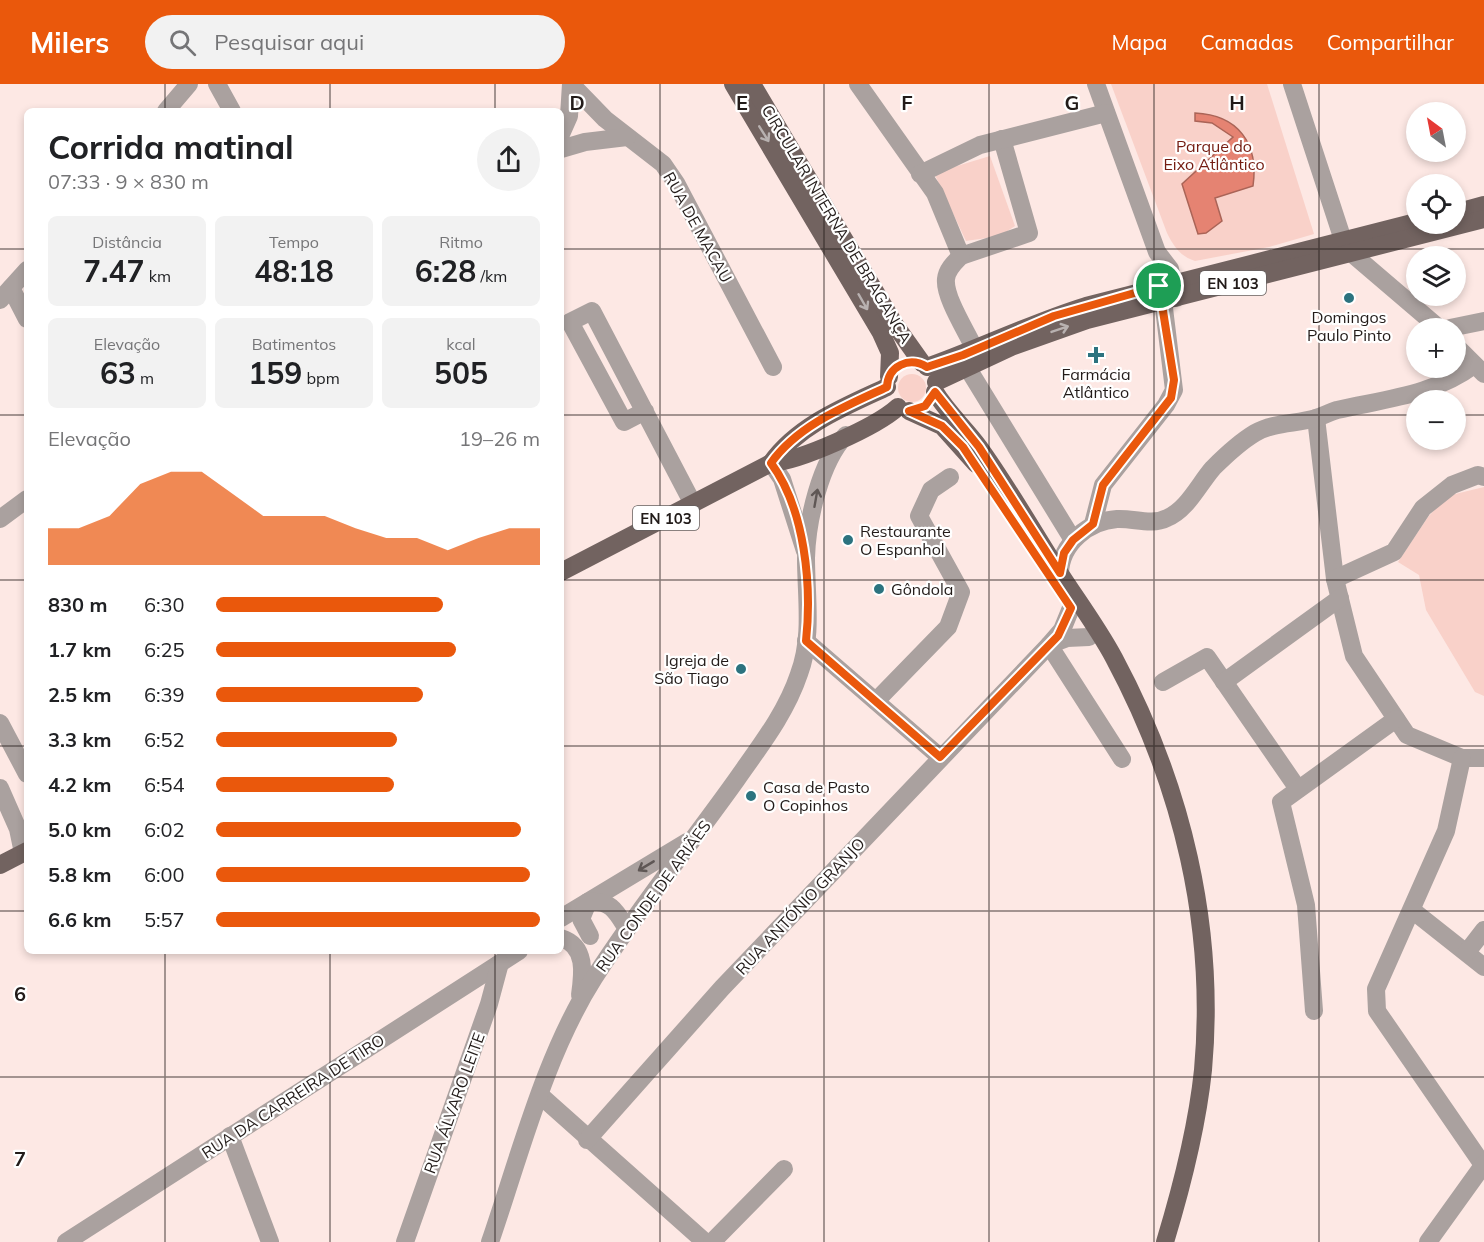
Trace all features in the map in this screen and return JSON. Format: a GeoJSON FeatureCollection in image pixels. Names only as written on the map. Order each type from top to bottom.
{"type":"FeatureCollection","features":[{"type":"Feature","properties":{"kind":"main road","name":"CIRCULAR INTERNA DE BRAGANÇA"},"geometry":{"type":"LineString","coordinates":[[733,84],[881,333],[890,353],[888,382]]}},
{"type":"Feature","properties":{"kind":"main road","name":"CIRCULAR INTERNA DE BRAGANÇA"},"geometry":{"type":"LineString","coordinates":[[752,84],[895,325],[979,447],[1114,657],[1149,730],[1175,802],[1196,893],[1205,985],[1203,1071],[1189,1154],[1165,1242]]}},
{"type":"Feature","properties":{"kind":"main road"},"geometry":{"type":"LineString","coordinates":[[1466,210],[1484,206]]}},
{"type":"Feature","properties":{"kind":"main road","name":"EN 103"},"geometry":{"type":"LineString","coordinates":[[930,376],[975,350],[1054,316],[1139,293],[1166,289],[1347,246],[1484,219]]}},
{"type":"Feature","properties":{"kind":"main road","name":"EN 103"},"geometry":{"type":"LineString","coordinates":[[1347,246],[1406,225]]}},
{"type":"Feature","properties":{"kind":"main road","name":"EN 103"},"geometry":{"type":"LineString","coordinates":[[771,463],[785,445],[804,430],[888,382],[902,363],[930,376],[967,367],[1053,331],[1166,289]]}},
{"type":"Feature","properties":{"kind":"main road","name":"EN 103"},"geometry":{"type":"LineString","coordinates":[[564,570],[771,463],[801,458],[903,409],[925,406],[930,376]]}},
{"type":"Feature","properties":{"kind":"main road"},"geometry":{"type":"LineString","coordinates":[[888,382],[890,398],[903,409],[937,423],[963,447],[1089,637],[1129,708],[1157,775],[1181,861],[1192,930],[1196,1021],[1189,1107],[1176,1167],[1155,1242]]}},
{"type":"Feature","properties":{"kind":"main road"},"geometry":{"type":"LineString","coordinates":[[0,865],[24,853]]}},
{"type":"Feature","properties":{"kind":"street"},"geometry":{"type":"LineString","coordinates":[[169,108],[189,84]]}},
{"type":"Feature","properties":{"kind":"street"},"geometry":{"type":"LineString","coordinates":[[217,84],[230,108]]}},
{"type":"Feature","properties":{"kind":"street"},"geometry":{"type":"LineString","coordinates":[[564,127],[569,116],[571,84]]}},
{"type":"Feature","properties":{"kind":"street","name":"RUA DE MACAU"},"geometry":{"type":"LineString","coordinates":[[571,84],[627,137],[663,164],[676,183],[773,367]]}},
{"type":"Feature","properties":{"kind":"street"},"geometry":{"type":"LineString","coordinates":[[858,84],[935,193],[961,256]]}},
{"type":"Feature","properties":{"kind":"street"},"geometry":{"type":"LineString","coordinates":[[1093,524],[1103,485],[1166,405],[1174,390],[1166,289],[1170,269],[1157,252],[1096,84]]}},
{"type":"Feature","properties":{"kind":"street"},"geometry":{"type":"LineString","coordinates":[[1292,84],[1347,246],[1428,318]]}},
{"type":"Feature","properties":{"kind":"street"},"geometry":{"type":"LineString","coordinates":[[920,174],[980,145],[1106,112]]}},
{"type":"Feature","properties":{"kind":"street"},"geometry":{"type":"LineString","coordinates":[[564,148],[585,142],[627,137]]}},
{"type":"Feature","properties":{"kind":"street"},"geometry":{"type":"LineString","coordinates":[[975,350],[947,292],[946,278],[950,268],[961,256],[1029,233],[1002,139]]}},
{"type":"Feature","properties":{"kind":"street"},"geometry":{"type":"LineString","coordinates":[[24,273],[6,294],[24,315]]}},
{"type":"Feature","properties":{"kind":"street"},"geometry":{"type":"LineString","coordinates":[[645,411],[624,422],[570,322],[591,311],[645,411],[693,504]]}},
{"type":"Feature","properties":{"kind":"street"},"geometry":{"type":"LineString","coordinates":[[1466,325],[1484,321]]}},
{"type":"Feature","properties":{"kind":"street"},"geometry":{"type":"LineString","coordinates":[[1060,573],[1061,559],[1073,540],[1093,524],[1117,519],[1151,522],[1167,518],[1182,506],[1213,468],[1256,433],[1277,424],[1316,418],[1334,411],[1429,390],[1479,370],[1466,356]]}},
{"type":"Feature","properties":{"kind":"street"},"geometry":{"type":"LineString","coordinates":[[967,367],[1073,540]]}},
{"type":"Feature","properties":{"kind":"street"},"geometry":{"type":"LineString","coordinates":[[1316,418],[1335,579],[1354,656],[1407,735],[1462,758],[1484,758]]}},
{"type":"Feature","properties":{"kind":"street","name":"RUA CONDE DE ARIÃES"},"geometry":{"type":"LineString","coordinates":[[490,1242],[541,1096],[578,1004],[623,935],[696,836],[785,708],[800,673],[806,641],[808,619],[806,555],[820,479],[835,446],[846,435]]}},
{"type":"Feature","properties":{"kind":"street","name":"RUA CONDE DE ARIÃES"},"geometry":{"type":"LineString","coordinates":[[771,463],[782,479],[806,555]]}},
{"type":"Feature","properties":{"kind":"street"},"geometry":{"type":"LineString","coordinates":[[1335,579],[1394,552],[1424,508],[1452,485],[1478,475],[1484,477]]}},
{"type":"Feature","properties":{"kind":"street"},"geometry":{"type":"LineString","coordinates":[[876,701],[948,627],[960,592],[920,516],[931,490],[950,477]]}},
{"type":"Feature","properties":{"kind":"street"},"geometry":{"type":"LineString","coordinates":[[0,519],[24,502]]}},
{"type":"Feature","properties":{"kind":"street"},"geometry":{"type":"LineString","coordinates":[[1039,540],[1046,545],[1055,546],[1073,540]]}},
{"type":"Feature","properties":{"kind":"street"},"geometry":{"type":"LineString","coordinates":[[1224,682],[1340,598]]}},
{"type":"Feature","properties":{"kind":"street","name":"RUA ANTÓNIO GRANJO"},"geometry":{"type":"LineString","coordinates":[[587,1140],[722,988],[1049,645],[1062,630],[1071,608]]}},
{"type":"Feature","properties":{"kind":"street"},"geometry":{"type":"LineString","coordinates":[[1089,637],[1067,638],[1049,645],[1122,759]]}},
{"type":"Feature","properties":{"kind":"street"},"geometry":{"type":"LineString","coordinates":[[806,641],[940,757]]}},
{"type":"Feature","properties":{"kind":"street"},"geometry":{"type":"LineString","coordinates":[[1163,682],[1207,657],[1298,789]]}},
{"type":"Feature","properties":{"kind":"street"},"geometry":{"type":"LineString","coordinates":[[1314,1011],[1306,905],[1281,802],[1396,719]]}},
{"type":"Feature","properties":{"kind":"street"},"geometry":{"type":"LineString","coordinates":[[0,723],[24,768]]}},
{"type":"Feature","properties":{"kind":"street"},"geometry":{"type":"LineString","coordinates":[[1428,1242],[1484,1165],[1377,1011],[1376,989],[1446,831],[1462,758]]}},
{"type":"Feature","properties":{"kind":"street"},"geometry":{"type":"LineString","coordinates":[[0,788],[24,849]]}},
{"type":"Feature","properties":{"kind":"street"},"geometry":{"type":"LineString","coordinates":[[564,916],[696,836]]}},
{"type":"Feature","properties":{"kind":"street"},"geometry":{"type":"LineString","coordinates":[[564,936],[573,933],[590,936],[623,935],[612,906],[606,902],[588,902]]}},
{"type":"Feature","properties":{"kind":"street"},"geometry":{"type":"LineString","coordinates":[[588,902],[582,911],[581,920],[590,936]]}},
{"type":"Feature","properties":{"kind":"street"},"geometry":{"type":"LineString","coordinates":[[1412,910],[1484,967]]}},
{"type":"Feature","properties":{"kind":"street"},"geometry":{"type":"LineString","coordinates":[[1467,952],[1484,930]]}},
{"type":"Feature","properties":{"kind":"street"},"geometry":{"type":"LineString","coordinates":[[564,939],[573,944],[582,958],[578,1004]]}},
{"type":"Feature","properties":{"kind":"street","name":"RUA DA CARREIRA DE TIRO"},"geometry":{"type":"LineString","coordinates":[[66,1242],[514,954]]}},
{"type":"Feature","properties":{"kind":"street","name":"RUA ÁLVARO LEITE"},"geometry":{"type":"LineString","coordinates":[[405,1242],[489,1004],[500,963]]}},
{"type":"Feature","properties":{"kind":"street"},"geometry":{"type":"LineString","coordinates":[[541,1096],[587,1140],[705,1242]]}},
{"type":"Feature","properties":{"kind":"street"},"geometry":{"type":"LineString","coordinates":[[231,1136],[270,1242]]}},
{"type":"Feature","properties":{"kind":"street"},"geometry":{"type":"LineString","coordinates":[[712,1242],[784,1169]]}},
{"type":"Feature","properties":{"kind":"green space","name":"Parque do Eixo Atlântico"},"geometry":{"type":"Polygon","coordinates":[[[1111,84],[1267,84],[1314,234],[1269,247],[1195,261],[1181,254],[1167,233],[1111,84]]]}},
{"type":"Feature","properties":{"kind":"green space"},"geometry":{"type":"Polygon","coordinates":[[[990,156],[1015,226],[1000,236],[966,241],[934,173],[990,156]]]}},
{"type":"Feature","properties":{"kind":"green space"},"geometry":{"type":"Polygon","coordinates":[[[912,374],[922,378],[926,388],[922,398],[912,402],[902,398],[898,388],[902,378],[912,374]]]}},
{"type":"Feature","properties":{"kind":"green space"},"geometry":{"type":"Polygon","coordinates":[[[1484,487],[1484,696],[1475,692],[1426,610],[1419,575],[1398,562],[1428,517],[1447,496],[1484,487]]]}},
{"type":"Feature","properties":{"kind":"shaded area"},"geometry":{"type":"Polygon","coordinates":[[[1195,113],[1223,119],[1234,126],[1249,145],[1254,171],[1253,186],[1215,198],[1222,221],[1206,233],[1198,234],[1182,184],[1233,137],[1212,123],[1195,121],[1195,113]]]}},
{"type":"Feature","properties":{"kind":"place","name":"Domingos Paulo Pinto"},"geometry":{"type":"Point","coordinates":[1349,298]}},
{"type":"Feature","properties":{"kind":"place","name":"Farmácia Atlântico"},"geometry":{"type":"Point","coordinates":[1096,355]}},
{"type":"Feature","properties":{"kind":"place","name":"Restaurante O Espanhol"},"geometry":{"type":"Point","coordinates":[848,540]}},
{"type":"Feature","properties":{"kind":"place","name":"Gôndola"},"geometry":{"type":"Point","coordinates":[879,589]}},
{"type":"Feature","properties":{"kind":"place","name":"Igreja de São Tiago"},"geometry":{"type":"Point","coordinates":[741,669]}},
{"type":"Feature","properties":{"kind":"place","name":"Casa de Pasto O Copinhos"},"geometry":{"type":"Point","coordinates":[751,796]}},
{"type":"Feature","properties":{"kind":"route"},"geometry":{"type":"LineString","coordinates":[[1159,286],[1163,300],[1174,390],[1166,405],[1103,485],[1093,524],[1073,540],[1064,553],[1060,563],[1060,573],[979,447],[935,392],[930,403],[915,411],[909,411],[932,419],[942,426],[969,454],[1071,608],[1058,636],[940,757],[806,641],[808,619],[806,555],[782,479],[771,463],[785,445],[804,430],[887,387],[888,377],[902,363],[922,363],[927,367],[963,355],[1054,316],[1159,286]]}}]}
